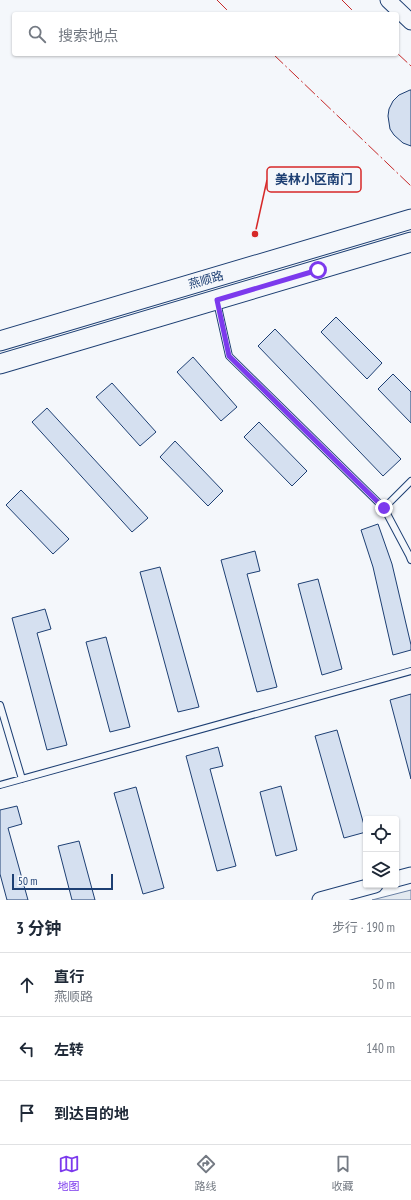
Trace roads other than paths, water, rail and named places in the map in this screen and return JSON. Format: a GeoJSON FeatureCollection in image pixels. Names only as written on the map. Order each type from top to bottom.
{"type":"FeatureCollection","features":[{"type":"Feature","properties":{"kind":"main road","name":"燕顺路"},"geometry":{"type":"LineString","coordinates":[[0,341],[411,219]]}},
{"type":"Feature","properties":{"kind":"main road","name":"燕顺路"},"geometry":{"type":"LineString","coordinates":[[0,364],[411,242]]}},
{"type":"Feature","properties":{"kind":"street"},"geometry":{"type":"LineString","coordinates":[[388,0],[411,22]]}},
{"type":"Feature","properties":{"kind":"street"},"geometry":{"type":"LineString","coordinates":[[399,878],[411,875]]}},
{"type":"Feature","properties":{"kind":"street"},"geometry":{"type":"LineString","coordinates":[[320,900],[364,888]]}},
{"type":"Feature","properties":{"kind":"lane"},"geometry":{"type":"LineString","coordinates":[[217,300],[229,356],[384,508],[411,560]]}},
{"type":"Feature","properties":{"kind":"lane"},"geometry":{"type":"LineString","coordinates":[[384,508],[411,481]]}},
{"type":"Feature","properties":{"kind":"lane"},"geometry":{"type":"LineString","coordinates":[[0,786],[411,671]]}},
{"type":"Feature","properties":{"kind":"lane"},"geometry":{"type":"LineString","coordinates":[[0,705],[22,779]]}},
{"type":"Feature","properties":{"kind":"place","name":"美林小区南门"},"geometry":{"type":"Point","coordinates":[255,234]}}]}
